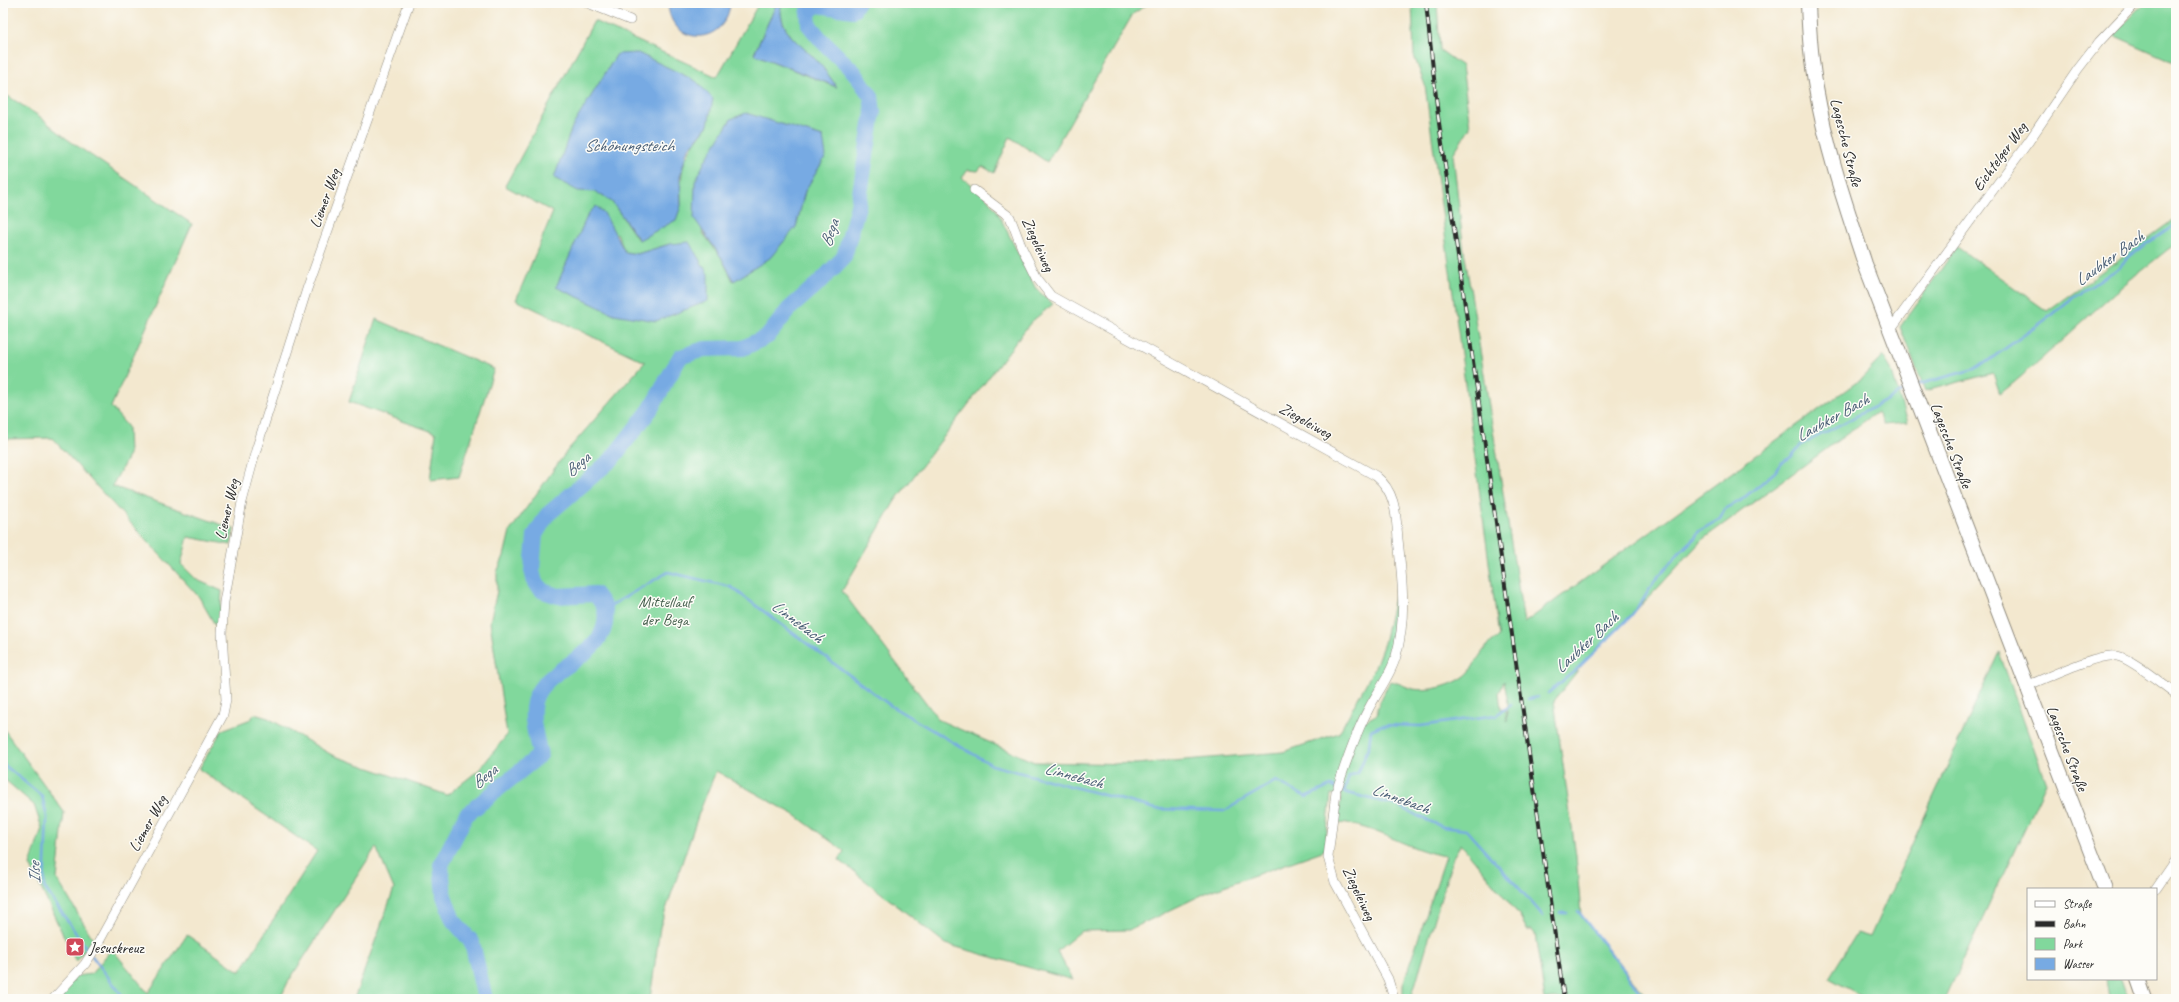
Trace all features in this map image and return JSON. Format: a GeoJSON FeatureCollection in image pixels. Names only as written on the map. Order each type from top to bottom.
{"type":"FeatureCollection","features":[{"type":"Feature","properties":{"kind":"main road","name":"Lagesche Straße"},"geometry":{"type":"LineString","coordinates":[[1808,3],[1810,45],[1816,88],[1844,201],[1865,264],[1915,399],[2105,888]]}},
{"type":"Feature","properties":{"kind":"main road"},"geometry":{"type":"LineString","coordinates":[[2138,980],[2145,999]]}},
{"type":"Feature","properties":{"kind":"street","name":"Liemer Weg"},"geometry":{"type":"LineString","coordinates":[[53,999],[85,964],[96,947],[223,714],[226,700],[222,632],[224,602],[242,502],[256,450],[308,289],[409,3]]}},
{"type":"Feature","properties":{"kind":"street"},"geometry":{"type":"LineString","coordinates":[[588,3],[630,20]]}},
{"type":"Feature","properties":{"kind":"street","name":"Eichtelger Weg"},"geometry":{"type":"LineString","coordinates":[[1890,330],[2029,141],[2078,69],[2099,42],[2136,3]]}},
{"type":"Feature","properties":{"kind":"street","name":"Ziegeleiweg"},"geometry":{"type":"LineString","coordinates":[[974,190],[1010,217],[1022,248],[1037,278],[1051,296],[1376,476],[1385,484],[1394,500],[1403,606],[1400,636],[1392,668],[1367,711],[1350,750],[1337,789],[1328,857],[1335,882],[1347,907],[1388,979],[1394,999]]}},
{"type":"Feature","properties":{"kind":"street"},"geometry":{"type":"LineString","coordinates":[[2026,686],[2099,658],[2117,656],[2129,661],[2176,694]]}},
{"type":"Feature","properties":{"kind":"street"},"geometry":{"type":"LineString","coordinates":[[2157,888],[2176,860]]}},
{"type":"Feature","properties":{"kind":"green space","name":"Mittellauf der Bega"},"geometry":{"type":"Polygon","coordinates":[[[759,3],[777,3],[754,54],[836,87],[821,67],[792,37],[785,27],[781,15],[781,3],[1149,3],[1133,14],[1047,162],[1010,137],[994,173],[982,166],[978,171],[968,170],[962,178],[983,193],[997,211],[1036,289],[1053,304],[1031,322],[895,501],[842,591],[939,720],[1034,762],[1136,764],[1283,752],[1339,733],[1375,667],[1384,643],[1396,589],[1393,642],[1381,674],[1355,726],[1378,714],[1377,708],[1390,681],[1420,690],[1451,684],[1465,676],[1489,644],[1499,637],[1425,85],[1414,56],[1412,3],[1437,3],[1440,50],[1462,66],[1470,127],[1453,154],[1463,244],[1524,623],[1861,379],[1883,356],[1891,369],[1907,423],[1883,425],[1877,412],[1703,539],[1655,591],[1582,665],[1554,701],[1576,856],[1581,915],[1637,985],[1651,999],[1545,999],[1535,934],[1532,930],[1527,930],[1520,916],[1461,844],[1453,857],[1411,999],[1403,999],[1403,984],[1446,856],[1419,849],[1366,828],[1338,823],[1341,796],[1331,794],[1325,850],[1210,891],[1129,930],[1081,931],[1057,951],[1073,980],[946,944],[839,860],[844,851],[795,815],[716,771],[699,813],[660,927],[650,999],[354,999],[394,889],[376,847],[288,982],[280,999],[56,999],[76,976],[91,974],[112,949],[148,993],[187,935],[240,972],[317,851],[199,769],[222,730],[251,719],[254,714],[268,718],[332,755],[447,795],[479,770],[507,735],[490,622],[497,591],[497,572],[504,556],[510,531],[567,451],[645,362],[516,300],[553,212],[505,186],[594,21],[717,77],[759,3]],[[708,125],[596,192],[612,202],[638,240],[681,205],[681,180],[685,162],[693,145],[708,125]],[[786,126],[702,232],[721,257],[733,281],[796,227],[805,191],[813,176],[823,137],[786,126]],[[617,233],[556,287],[670,244],[637,254],[625,252],[617,233]],[[1504,681],[1499,693],[1501,709],[1506,710],[1507,721],[1508,703],[1504,681]]]}},
{"type":"Feature","properties":{"kind":"green space"},"geometry":{"type":"Polygon","coordinates":[[[2145,3],[2176,3],[2176,63],[2113,35],[2145,3]]]}},
{"type":"Feature","properties":{"kind":"green space"},"geometry":{"type":"Polygon","coordinates":[[[3,93],[39,116],[67,139],[192,224],[111,407],[128,427],[129,455],[112,486],[234,529],[231,545],[188,537],[181,564],[197,580],[222,591],[219,632],[199,597],[52,438],[3,439],[3,93]]]}},
{"type":"Feature","properties":{"kind":"green space"},"geometry":{"type":"Polygon","coordinates":[[[2176,218],[2176,243],[2114,293],[2044,357],[2000,394],[1993,373],[1925,391],[1900,327],[1957,247],[2047,311],[2176,218]]]}},
{"type":"Feature","properties":{"kind":"green space"},"geometry":{"type":"Polygon","coordinates":[[[376,319],[494,369],[459,477],[430,480],[436,433],[349,402],[376,319]]]}},
{"type":"Feature","properties":{"kind":"green space"},"geometry":{"type":"Polygon","coordinates":[[[1999,652],[2046,783],[1945,999],[1867,999],[1829,978],[1857,933],[1870,937],[1999,652]]]}},
{"type":"Feature","properties":{"kind":"green space"},"geometry":{"type":"Polygon","coordinates":[[[3,728],[64,812],[57,879],[93,939],[76,962],[30,865],[42,828],[34,805],[3,778],[3,728]]]}},
{"type":"Feature","properties":{"kind":"green space"},"geometry":{"type":"Polygon","coordinates":[[[2106,980],[2121,980],[2128,999],[2109,999],[2106,980]]]}},
{"type":"Feature","properties":{"kind":"water"},"geometry":{"type":"Polygon","coordinates":[[[668,3],[730,3],[730,5],[726,19],[718,29],[708,35],[697,36],[686,34],[677,28],[671,17],[668,3]]]}},
{"type":"Feature","properties":{"kind":"water"},"geometry":{"type":"Polygon","coordinates":[[[777,3],[781,3],[783,22],[792,37],[821,65],[837,87],[754,54],[777,3]]]}},
{"type":"Feature","properties":{"kind":"water","name":"Schönungsteich"},"geometry":{"type":"Polygon","coordinates":[[[638,53],[696,81],[713,99],[708,125],[687,151],[680,177],[681,206],[676,220],[639,240],[612,202],[596,192],[578,191],[554,178],[572,127],[617,54],[638,53]]]}},
{"type":"Feature","properties":{"kind":"water","name":"Schönungsteich"},"geometry":{"type":"Polygon","coordinates":[[[746,113],[823,137],[826,156],[805,191],[796,227],[770,258],[734,281],[721,257],[694,218],[695,182],[705,161],[731,119],[746,113]]]}},
{"type":"Feature","properties":{"kind":"water"},"geometry":{"type":"Polygon","coordinates":[[[596,206],[604,213],[625,252],[637,254],[670,244],[689,242],[708,274],[708,301],[656,321],[614,314],[556,287],[588,214],[596,206]]]}},
{"type":"Feature","properties":{"kind":"waterway","name":"Bega"},"geometry":{"type":"LineString","coordinates":[[485,999],[472,942],[453,920],[444,896],[441,865],[466,815],[540,755],[533,723],[533,707],[538,692],[546,682],[591,647],[600,637],[605,625],[605,610],[595,594],[558,596],[543,591],[535,583],[532,570],[535,535],[547,515],[611,460],[650,410],[680,357],[704,349],[743,348],[768,336],[789,309],[822,280],[844,257],[858,206],[873,112],[871,96],[854,72],[822,41],[809,25],[808,12],[817,5],[853,10],[857,3]]}},
{"type":"Feature","properties":{"kind":"waterway","name":"Laubker Bach"},"geometry":{"type":"LineString","coordinates":[[1916,385],[1978,368],[2052,315],[2074,296],[2116,270],[2130,256],[2176,224]]}},
{"type":"Feature","properties":{"kind":"waterway","name":"Laubker Bach"},"geometry":{"type":"LineString","coordinates":[[1548,693],[1577,669],[1631,616],[1655,580],[1679,553],[1694,539],[1699,531],[1720,519],[1725,509],[1740,501],[1775,472],[1781,463],[1791,457],[1801,445],[1908,389]]}},
{"type":"Feature","properties":{"kind":"waterway","name":"Linnebach"},"geometry":{"type":"LineString","coordinates":[[605,609],[668,572],[731,587],[891,706],[992,765],[1156,809],[1224,811],[1276,781],[1306,797],[1331,786],[1344,792],[1399,806],[1443,827],[1466,830],[1543,916]]}},
{"type":"Feature","properties":{"kind":"waterway","name":"Laubker Bach"},"geometry":{"type":"LineString","coordinates":[[1528,699],[1538,697]]}},
{"type":"Feature","properties":{"kind":"waterway","name":"Laubker Bach"},"geometry":{"type":"LineString","coordinates":[[1344,792],[1349,776],[1358,773],[1369,746],[1371,730],[1382,725],[1421,726],[1496,715],[1511,705]]}},
{"type":"Feature","properties":{"kind":"waterway","name":"Ilse"},"geometry":{"type":"LineString","coordinates":[[3,764],[42,796],[47,817],[44,887],[89,952]]}},
{"type":"Feature","properties":{"kind":"waterway","name":"Linnebach"},"geometry":{"type":"LineString","coordinates":[[1578,911],[1646,999]]}},
{"type":"Feature","properties":{"kind":"waterway","name":"Linnebach"},"geometry":{"type":"LineString","coordinates":[[1560,913],[1568,913]]}},
{"type":"Feature","properties":{"kind":"waterway","name":"Ilse"},"geometry":{"type":"LineString","coordinates":[[92,956],[125,999]]}},
{"type":"Feature","properties":{"kind":"railway"},"geometry":{"type":"LineString","coordinates":[[1426,3],[1438,116],[1564,999]]}},
{"type":"Feature","properties":{"kind":"place","name":"Jesuskreuz"},"geometry":{"type":"Point","coordinates":[75,947]}}]}
